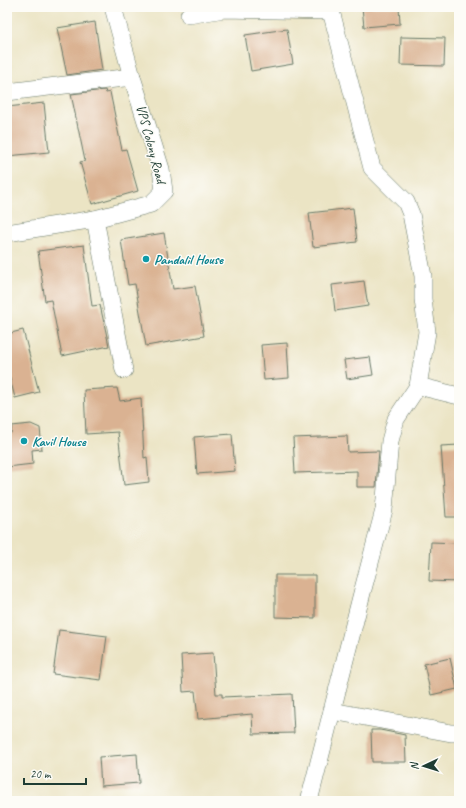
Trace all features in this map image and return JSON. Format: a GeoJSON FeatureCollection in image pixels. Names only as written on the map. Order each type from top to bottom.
{"type":"FeatureCollection","features":[{"type":"Feature","properties":{"kind":"street","name":"VPS Colony Road"},"geometry":{"type":"LineString","coordinates":[[7,232],[95,219],[151,204],[164,191],[161,170],[132,77],[113,7]]}},
{"type":"Feature","properties":{"kind":"street"},"geometry":{"type":"LineString","coordinates":[[189,15],[224,9],[330,9],[372,168],[406,202],[411,214],[423,276],[423,299],[427,332],[418,386],[396,418],[390,441],[384,510],[309,801]]}},
{"type":"Feature","properties":{"kind":"street"},"geometry":{"type":"LineString","coordinates":[[7,92],[132,77]]}},
{"type":"Feature","properties":{"kind":"street"},"geometry":{"type":"LineString","coordinates":[[95,219],[124,370]]}},
{"type":"Feature","properties":{"kind":"street"},"geometry":{"type":"LineString","coordinates":[[418,386],[459,396]]}},
{"type":"Feature","properties":{"kind":"street"},"geometry":{"type":"LineString","coordinates":[[332,711],[451,733],[459,733]]}},
{"type":"Feature","properties":{"kind":"building"},"geometry":{"type":"Polygon","coordinates":[[[362,7],[399,7],[400,24],[364,27],[362,7]]]}},
{"type":"Feature","properties":{"kind":"building"},"geometry":{"type":"Polygon","coordinates":[[[95,22],[102,70],[67,75],[57,28],[95,22]]]}},
{"type":"Feature","properties":{"kind":"building"},"geometry":{"type":"Polygon","coordinates":[[[287,29],[293,64],[251,71],[245,35],[287,29]]]}},
{"type":"Feature","properties":{"kind":"building"},"geometry":{"type":"Polygon","coordinates":[[[401,37],[445,38],[444,66],[400,65],[401,37]]]}},
{"type":"Feature","properties":{"kind":"building"},"geometry":{"type":"Polygon","coordinates":[[[105,90],[106,93],[110,92],[122,150],[126,149],[138,191],[92,204],[80,162],[85,161],[71,94],[105,90]]]}},
{"type":"Feature","properties":{"kind":"building"},"geometry":{"type":"Polygon","coordinates":[[[44,103],[49,152],[7,156],[7,107],[44,103]]]}},
{"type":"Feature","properties":{"kind":"building"},"geometry":{"type":"Polygon","coordinates":[[[353,208],[357,242],[313,247],[309,213],[353,208]]]}},
{"type":"Feature","properties":{"kind":"building"},"geometry":{"type":"Polygon","coordinates":[[[164,233],[173,289],[195,286],[204,336],[146,346],[135,284],[128,285],[121,240],[164,233]]]}},
{"type":"Feature","properties":{"kind":"building"},"geometry":{"type":"Polygon","coordinates":[[[84,245],[92,306],[100,305],[109,346],[62,356],[51,300],[45,301],[38,251],[84,245]]]}},
{"type":"Feature","properties":{"kind":"building"},"geometry":{"type":"Polygon","coordinates":[[[364,281],[368,306],[335,311],[332,285],[364,281]]]}},
{"type":"Feature","properties":{"kind":"building"},"geometry":{"type":"Polygon","coordinates":[[[23,330],[39,392],[15,398],[10,378],[7,379],[7,334],[23,330]]]}},
{"type":"Feature","properties":{"kind":"building"},"geometry":{"type":"Polygon","coordinates":[[[287,343],[289,378],[264,380],[261,345],[287,343]]]}},
{"type":"Feature","properties":{"kind":"building"},"geometry":{"type":"Polygon","coordinates":[[[370,357],[373,375],[347,379],[344,360],[370,357]]]}},
{"type":"Feature","properties":{"kind":"building"},"geometry":{"type":"Polygon","coordinates":[[[117,388],[120,401],[141,398],[144,458],[147,457],[149,482],[124,485],[118,432],[86,434],[84,390],[117,388]]]}},
{"type":"Feature","properties":{"kind":"building","name":"Kavil House"},"geometry":{"type":"Polygon","coordinates":[[[31,424],[40,428],[42,449],[32,450],[33,464],[7,467],[7,434],[11,433],[12,426],[31,424]]]}},
{"type":"Feature","properties":{"kind":"building"},"geometry":{"type":"Polygon","coordinates":[[[232,434],[235,471],[197,474],[194,437],[232,434]]]}},
{"type":"Feature","properties":{"kind":"building"},"geometry":{"type":"Polygon","coordinates":[[[347,436],[348,452],[379,451],[376,487],[357,487],[357,471],[295,473],[293,438],[347,436]]]}},
{"type":"Feature","properties":{"kind":"building"},"geometry":{"type":"Polygon","coordinates":[[[459,445],[459,517],[446,517],[441,446],[459,445]]]}},
{"type":"Feature","properties":{"kind":"building"},"geometry":{"type":"Polygon","coordinates":[[[431,542],[459,543],[459,582],[429,581],[431,542]]]}},
{"type":"Feature","properties":{"kind":"building"},"geometry":{"type":"Polygon","coordinates":[[[275,575],[315,575],[315,618],[275,617],[275,575]]]}},
{"type":"Feature","properties":{"kind":"building"},"geometry":{"type":"Polygon","coordinates":[[[59,630],[107,636],[101,680],[53,674],[59,630]]]}},
{"type":"Feature","properties":{"kind":"building"},"geometry":{"type":"Polygon","coordinates":[[[213,653],[216,694],[222,694],[222,697],[292,694],[294,733],[253,734],[252,714],[198,719],[195,691],[183,692],[181,655],[213,653]]]}},
{"type":"Feature","properties":{"kind":"building"},"geometry":{"type":"Polygon","coordinates":[[[450,658],[457,689],[431,695],[424,664],[450,658]]]}},
{"type":"Feature","properties":{"kind":"building"},"geometry":{"type":"Polygon","coordinates":[[[371,730],[380,730],[405,735],[406,762],[372,762],[371,730]]]}},
{"type":"Feature","properties":{"kind":"building"},"geometry":{"type":"Polygon","coordinates":[[[137,754],[139,783],[101,786],[99,757],[137,754]]]}},
{"type":"Feature","properties":{"kind":"place","name":"Pandalil House"},"geometry":{"type":"Point","coordinates":[146,259]}},
{"type":"Feature","properties":{"kind":"place","name":"Kavil House"},"geometry":{"type":"Point","coordinates":[24,441]}}]}
